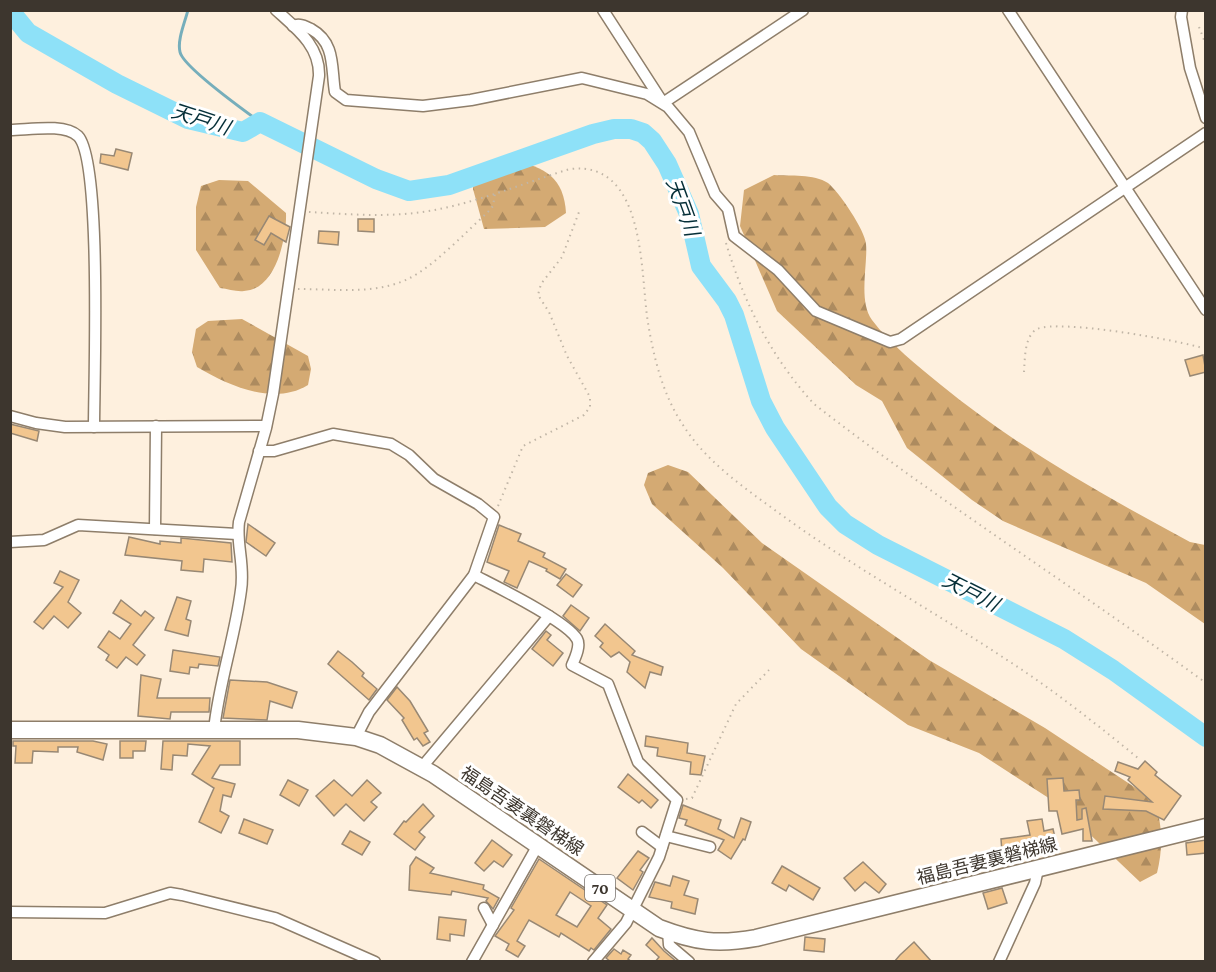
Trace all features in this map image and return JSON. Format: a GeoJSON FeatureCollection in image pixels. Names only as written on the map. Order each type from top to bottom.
{"type":"FeatureCollection","features":[{"type":"Feature","properties":{"kind":"main road","name":"福島吾妻裏磐梯線"},"geometry":{"type":"LineString","coordinates":[[10,730],[298,730],[356,737],[380,745],[422,767],[632,910],[668,931],[700,942],[736,942],[1206,827]]}},
{"type":"Feature","properties":{"kind":"street"},"geometry":{"type":"LineString","coordinates":[[214,730],[219,684],[241,591],[243,562],[237,534],[266,426],[315,108],[318,60],[308,41],[276,10]]}},
{"type":"Feature","properties":{"kind":"street"},"geometry":{"type":"LineString","coordinates":[[603,10],[663,103],[694,142],[715,194],[728,209],[734,236],[778,270],[816,311],[885,341],[901,339],[1206,133]]}},
{"type":"Feature","properties":{"kind":"street"},"geometry":{"type":"LineString","coordinates":[[663,103],[802,10]]}},
{"type":"Feature","properties":{"kind":"street"},"geometry":{"type":"LineString","coordinates":[[1008,10],[1206,310]]}},
{"type":"Feature","properties":{"kind":"street"},"geometry":{"type":"LineString","coordinates":[[1182,10],[1181,17],[1190,68],[1206,118]]}},
{"type":"Feature","properties":{"kind":"street"},"geometry":{"type":"LineString","coordinates":[[293,26],[299,24],[309,28],[323,39],[332,57],[335,92],[346,100],[407,106],[444,105],[582,78],[633,89],[663,103]]}},
{"type":"Feature","properties":{"kind":"street"},"geometry":{"type":"LineString","coordinates":[[10,130],[68,131],[77,135],[85,151],[95,243],[94,427]]}},
{"type":"Feature","properties":{"kind":"street"},"geometry":{"type":"LineString","coordinates":[[10,416],[51,426],[266,426]]}},
{"type":"Feature","properties":{"kind":"street"},"geometry":{"type":"LineString","coordinates":[[155,529],[156,426]]}},
{"type":"Feature","properties":{"kind":"street"},"geometry":{"type":"LineString","coordinates":[[259,451],[274,451],[333,434],[391,444],[404,452],[434,479],[478,504],[494,517],[474,575],[369,712],[356,737]]}},
{"type":"Feature","properties":{"kind":"street"},"geometry":{"type":"LineString","coordinates":[[10,542],[44,540],[78,525],[237,534]]}},
{"type":"Feature","properties":{"kind":"street"},"geometry":{"type":"LineString","coordinates":[[474,575],[549,616],[578,640],[572,665],[608,684],[638,762],[677,800],[664,842],[626,923],[592,962]]}},
{"type":"Feature","properties":{"kind":"street"},"geometry":{"type":"LineString","coordinates":[[422,767],[549,616]]}},
{"type":"Feature","properties":{"kind":"street"},"geometry":{"type":"LineString","coordinates":[[642,832],[664,842],[710,846]]}},
{"type":"Feature","properties":{"kind":"street"},"geometry":{"type":"LineString","coordinates":[[472,962],[538,845]]}},
{"type":"Feature","properties":{"kind":"street"},"geometry":{"type":"LineString","coordinates":[[999,962],[1035,883],[1038,869]]}},
{"type":"Feature","properties":{"kind":"street"},"geometry":{"type":"LineString","coordinates":[[10,912],[105,913],[165,895],[182,895],[275,918],[375,962]]}},
{"type":"Feature","properties":{"kind":"street"},"geometry":{"type":"LineString","coordinates":[[484,908],[493,925]]}},
{"type":"Feature","properties":{"kind":"street"},"geometry":{"type":"LineString","coordinates":[[668,931],[666,938],[669,945],[689,962]]}},
{"type":"Feature","properties":{"kind":"path"},"geometry":{"type":"LineString","coordinates":[[1199,27],[1206,45]]}},
{"type":"Feature","properties":{"kind":"path"},"geometry":{"type":"LineString","coordinates":[[300,208],[390,216],[455,205],[570,169],[587,168],[605,176],[625,198],[641,243],[648,322],[664,386],[684,427],[711,460],[817,542],[1004,658],[1093,722],[1138,758]]}},
{"type":"Feature","properties":{"kind":"path"},"geometry":{"type":"LineString","coordinates":[[289,288],[349,290],[382,286],[409,278],[488,213],[493,206],[495,192]]}},
{"type":"Feature","properties":{"kind":"path"},"geometry":{"type":"LineString","coordinates":[[494,517],[523,446],[584,415],[590,407],[590,397],[567,356],[549,312],[538,295],[541,285],[562,257],[579,213]]}},
{"type":"Feature","properties":{"kind":"path"},"geometry":{"type":"LineString","coordinates":[[724,237],[754,317],[793,381],[814,404],[983,527],[1074,588],[1206,683]]}},
{"type":"Feature","properties":{"kind":"path"},"geometry":{"type":"LineString","coordinates":[[1024,372],[1030,336],[1036,330],[1052,326],[1141,335],[1206,349]]}},
{"type":"Feature","properties":{"kind":"path"},"geometry":{"type":"LineString","coordinates":[[677,800],[692,798],[736,704],[769,670]]}},
{"type":"Feature","properties":{"kind":"green space"},"geometry":{"type":"Polygon","coordinates":[[[512,161],[534,166],[551,176],[561,191],[566,213],[545,227],[484,229],[473,189],[473,176],[487,164],[512,161]]]}},
{"type":"Feature","properties":{"kind":"green space"},"geometry":{"type":"Polygon","coordinates":[[[774,175],[802,176],[822,180],[833,188],[845,203],[865,238],[864,293],[868,312],[887,338],[914,362],[1000,430],[1062,470],[1190,542],[1205,545],[1205,624],[1146,583],[1003,521],[972,500],[907,448],[882,401],[856,385],[777,311],[740,226],[744,190],[774,175]]]}},
{"type":"Feature","properties":{"kind":"green space"},"geometry":{"type":"Polygon","coordinates":[[[219,180],[248,181],[286,213],[282,248],[277,261],[264,282],[255,288],[241,291],[220,288],[196,250],[196,207],[201,186],[219,180]]]}},
{"type":"Feature","properties":{"kind":"green space"},"geometry":{"type":"Polygon","coordinates":[[[242,319],[308,356],[311,369],[308,385],[281,394],[266,394],[237,387],[197,367],[192,352],[196,329],[208,321],[242,319]]]}},
{"type":"Feature","properties":{"kind":"green space"},"geometry":{"type":"Polygon","coordinates":[[[668,465],[688,472],[762,543],[929,660],[1045,728],[1154,800],[1161,837],[1157,873],[1140,882],[1058,804],[979,753],[908,725],[801,649],[723,568],[652,504],[644,485],[648,473],[668,465]]]}},
{"type":"Feature","properties":{"kind":"building"},"geometry":{"type":"Polygon","coordinates":[[[116,149],[132,153],[128,170],[100,163],[101,154],[114,156],[116,149]]]}},
{"type":"Feature","properties":{"kind":"building"},"geometry":{"type":"Polygon","coordinates":[[[269,216],[290,227],[286,242],[271,233],[264,245],[255,240],[269,216]]]}},
{"type":"Feature","properties":{"kind":"building"},"geometry":{"type":"Polygon","coordinates":[[[358,219],[374,219],[374,232],[358,231],[358,219]]]}},
{"type":"Feature","properties":{"kind":"building"},"geometry":{"type":"Polygon","coordinates":[[[319,231],[339,232],[338,245],[318,243],[319,231]]]}},
{"type":"Feature","properties":{"kind":"building"},"geometry":{"type":"Polygon","coordinates":[[[1203,355],[1206,372],[1190,376],[1185,360],[1203,355]]]}},
{"type":"Feature","properties":{"kind":"building"},"geometry":{"type":"Polygon","coordinates":[[[10,424],[39,431],[37,441],[10,433],[10,424]]]}},
{"type":"Feature","properties":{"kind":"building"},"geometry":{"type":"Polygon","coordinates":[[[248,524],[275,543],[266,556],[246,542],[248,524]]]}},
{"type":"Feature","properties":{"kind":"building"},"geometry":{"type":"Polygon","coordinates":[[[499,525],[521,534],[518,541],[545,553],[543,557],[566,569],[560,579],[546,571],[547,569],[529,561],[517,588],[504,582],[509,571],[487,562],[499,525]]]}},
{"type":"Feature","properties":{"kind":"building"},"geometry":{"type":"Polygon","coordinates":[[[129,537],[160,544],[160,541],[181,543],[181,538],[231,543],[232,562],[204,559],[203,572],[181,570],[182,561],[125,555],[129,537]]]}},
{"type":"Feature","properties":{"kind":"building"},"geometry":{"type":"Polygon","coordinates":[[[60,571],[79,580],[68,602],[81,613],[68,628],[54,616],[43,629],[34,622],[63,587],[54,583],[60,571]]]}},
{"type":"Feature","properties":{"kind":"building"},"geometry":{"type":"Polygon","coordinates":[[[566,574],[582,585],[573,597],[557,585],[566,574]]]}},
{"type":"Feature","properties":{"kind":"building"},"geometry":{"type":"Polygon","coordinates":[[[177,597],[191,601],[186,619],[191,621],[188,636],[165,630],[177,597]]]}},
{"type":"Feature","properties":{"kind":"building"},"geometry":{"type":"Polygon","coordinates":[[[121,600],[141,616],[145,611],[154,618],[133,645],[145,655],[137,665],[126,657],[117,668],[106,660],[109,655],[98,647],[109,631],[120,639],[131,624],[113,613],[121,600]]]}},
{"type":"Feature","properties":{"kind":"building"},"geometry":{"type":"Polygon","coordinates":[[[571,605],[589,618],[580,631],[563,616],[571,605]]]}},
{"type":"Feature","properties":{"kind":"building"},"geometry":{"type":"Polygon","coordinates":[[[605,624],[635,651],[632,655],[663,667],[661,675],[650,672],[645,688],[627,672],[630,662],[628,660],[619,652],[611,657],[600,647],[603,643],[595,636],[605,624]]]}},
{"type":"Feature","properties":{"kind":"building"},"geometry":{"type":"Polygon","coordinates":[[[546,631],[551,635],[547,640],[563,653],[553,666],[532,649],[546,631]]]}},
{"type":"Feature","properties":{"kind":"building"},"geometry":{"type":"Polygon","coordinates":[[[173,650],[220,657],[218,666],[199,664],[198,668],[190,667],[189,674],[170,671],[173,650]]]}},
{"type":"Feature","properties":{"kind":"building"},"geometry":{"type":"Polygon","coordinates":[[[338,651],[364,673],[362,676],[377,689],[369,700],[328,664],[338,651]]]}},
{"type":"Feature","properties":{"kind":"building"},"geometry":{"type":"Polygon","coordinates":[[[141,675],[161,679],[157,698],[210,698],[209,712],[171,712],[170,719],[138,716],[141,675]]]}},
{"type":"Feature","properties":{"kind":"building"},"geometry":{"type":"Polygon","coordinates":[[[230,680],[267,682],[297,692],[292,708],[270,701],[267,720],[223,718],[230,680]]]}},
{"type":"Feature","properties":{"kind":"building"},"geometry":{"type":"Polygon","coordinates":[[[397,687],[410,701],[428,731],[424,733],[430,742],[423,746],[417,738],[414,740],[402,720],[404,718],[387,700],[397,687]]]}},
{"type":"Feature","properties":{"kind":"building"},"geometry":{"type":"Polygon","coordinates":[[[646,736],[688,743],[687,753],[705,756],[701,775],[690,774],[691,762],[657,756],[658,748],[645,746],[646,736]]]}},
{"type":"Feature","properties":{"kind":"building"},"geometry":{"type":"Polygon","coordinates":[[[13,741],[93,741],[107,744],[103,760],[77,752],[78,747],[58,747],[58,752],[33,751],[32,763],[15,763],[16,746],[13,746],[13,741]]]}},
{"type":"Feature","properties":{"kind":"building"},"geometry":{"type":"Polygon","coordinates":[[[120,741],[146,741],[145,751],[133,751],[133,758],[120,758],[120,741]]]}},
{"type":"Feature","properties":{"kind":"building"},"geometry":{"type":"Polygon","coordinates":[[[163,741],[240,741],[240,765],[220,765],[212,778],[235,784],[231,797],[223,795],[220,811],[229,816],[221,833],[199,822],[214,788],[192,774],[210,746],[188,744],[187,756],[173,755],[172,770],[161,769],[163,741]]]}},
{"type":"Feature","properties":{"kind":"building"},"geometry":{"type":"Polygon","coordinates":[[[1145,761],[1157,772],[1155,775],[1181,796],[1164,820],[1146,811],[1103,809],[1105,796],[1152,802],[1128,780],[1130,777],[1115,771],[1118,762],[1138,769],[1145,761]]]}},
{"type":"Feature","properties":{"kind":"building"},"geometry":{"type":"Polygon","coordinates":[[[628,774],[658,800],[651,808],[642,800],[639,803],[618,787],[628,774]]]}},
{"type":"Feature","properties":{"kind":"building"},"geometry":{"type":"Polygon","coordinates":[[[1063,778],[1064,791],[1079,790],[1080,800],[1076,800],[1077,820],[1082,819],[1082,809],[1086,808],[1092,841],[1083,841],[1083,829],[1062,834],[1057,811],[1049,811],[1047,779],[1063,778]]]}},
{"type":"Feature","properties":{"kind":"building"},"geometry":{"type":"Polygon","coordinates":[[[288,780],[308,790],[299,806],[280,795],[288,780]]]}},
{"type":"Feature","properties":{"kind":"building"},"geometry":{"type":"Polygon","coordinates":[[[334,780],[352,796],[367,780],[381,793],[371,802],[377,807],[364,821],[346,804],[334,816],[316,796],[334,780]]]}},
{"type":"Feature","properties":{"kind":"building"},"geometry":{"type":"Polygon","coordinates":[[[423,804],[434,816],[419,832],[425,837],[415,850],[394,834],[404,821],[406,822],[423,804]]]}},
{"type":"Feature","properties":{"kind":"building"},"geometry":{"type":"Polygon","coordinates":[[[683,805],[721,820],[718,829],[734,838],[741,818],[751,822],[745,840],[743,839],[731,859],[718,850],[724,840],[685,825],[687,820],[679,818],[683,805]]]}},
{"type":"Feature","properties":{"kind":"building"},"geometry":{"type":"Polygon","coordinates":[[[244,819],[273,830],[267,844],[239,833],[244,819]]]}},
{"type":"Feature","properties":{"kind":"building"},"geometry":{"type":"Polygon","coordinates":[[[1042,819],[1044,831],[1053,829],[1056,842],[1002,852],[1001,839],[1030,835],[1027,821],[1042,819]]]}},
{"type":"Feature","properties":{"kind":"building"},"geometry":{"type":"Polygon","coordinates":[[[350,831],[370,842],[362,855],[342,844],[350,831]]]}},
{"type":"Feature","properties":{"kind":"building"},"geometry":{"type":"Polygon","coordinates":[[[492,840],[512,855],[503,867],[494,861],[484,871],[475,863],[492,840]]]}},
{"type":"Feature","properties":{"kind":"building"},"geometry":{"type":"Polygon","coordinates":[[[1206,840],[1206,853],[1187,855],[1186,843],[1206,840]]]}},
{"type":"Feature","properties":{"kind":"building"},"geometry":{"type":"Polygon","coordinates":[[[997,849],[1001,859],[984,865],[980,855],[997,849]]]}},
{"type":"Feature","properties":{"kind":"building"},"geometry":{"type":"Polygon","coordinates":[[[638,851],[649,858],[640,870],[643,872],[633,890],[617,878],[638,851]]]}},
{"type":"Feature","properties":{"kind":"building"},"geometry":{"type":"Polygon","coordinates":[[[416,857],[434,868],[430,873],[484,885],[483,889],[499,898],[493,909],[486,901],[488,898],[452,891],[451,895],[409,890],[410,866],[416,857]]]}},
{"type":"Feature","properties":{"kind":"building"},"geometry":{"type":"Polygon","coordinates":[[[539,859],[607,905],[598,918],[611,929],[594,950],[591,948],[589,951],[561,933],[559,937],[529,920],[517,941],[525,946],[518,957],[506,950],[509,944],[495,936],[514,910],[511,908],[539,859]],[[570,892],[556,915],[577,927],[591,906],[570,892]]]}},
{"type":"Feature","properties":{"kind":"building"},"geometry":{"type":"Polygon","coordinates":[[[863,862],[886,884],[879,893],[865,882],[855,891],[844,878],[863,862]]]}},
{"type":"Feature","properties":{"kind":"building"},"geometry":{"type":"Polygon","coordinates":[[[782,866],[820,888],[813,900],[789,885],[786,891],[772,883],[782,866]]]}},
{"type":"Feature","properties":{"kind":"building"},"geometry":{"type":"Polygon","coordinates":[[[673,876],[689,881],[684,895],[698,899],[695,914],[671,908],[672,902],[649,897],[655,882],[670,886],[673,876]]]}},
{"type":"Feature","properties":{"kind":"building"},"geometry":{"type":"Polygon","coordinates":[[[1002,888],[1007,903],[988,909],[983,893],[1002,888]]]}},
{"type":"Feature","properties":{"kind":"building"},"geometry":{"type":"Polygon","coordinates":[[[439,917],[466,920],[464,936],[450,934],[450,941],[437,939],[439,917]]]}},
{"type":"Feature","properties":{"kind":"building"},"geometry":{"type":"Polygon","coordinates":[[[805,937],[825,939],[824,952],[804,950],[805,937]]]}},
{"type":"Feature","properties":{"kind":"building"},"geometry":{"type":"Polygon","coordinates":[[[652,938],[677,962],[655,962],[659,957],[646,945],[652,938]]]}},
{"type":"Feature","properties":{"kind":"building"},"geometry":{"type":"Polygon","coordinates":[[[914,942],[932,962],[894,962],[900,955],[914,942]]]}},
{"type":"Feature","properties":{"kind":"building"},"geometry":{"type":"Polygon","coordinates":[[[614,949],[621,954],[623,950],[631,955],[628,959],[632,962],[611,962],[606,958],[614,949]]]}},
{"type":"Feature","properties":{"kind":"waterway"},"geometry":{"type":"LineString","coordinates":[[188,10],[180,42],[180,52],[184,59],[216,88],[260,122]]}},
{"type":"Feature","properties":{"kind":"waterway","name":"天戸川"},"geometry":{"type":"LineString","coordinates":[[10,11],[28,33],[117,84],[188,119],[243,132],[260,122],[376,179],[409,191],[449,185],[593,134],[614,129],[631,129],[643,133],[652,141],[667,164],[689,214],[701,266],[727,301],[734,315],[761,401],[775,428],[828,507],[845,524],[878,545],[1064,639],[1113,670],[1206,737]]}}]}
